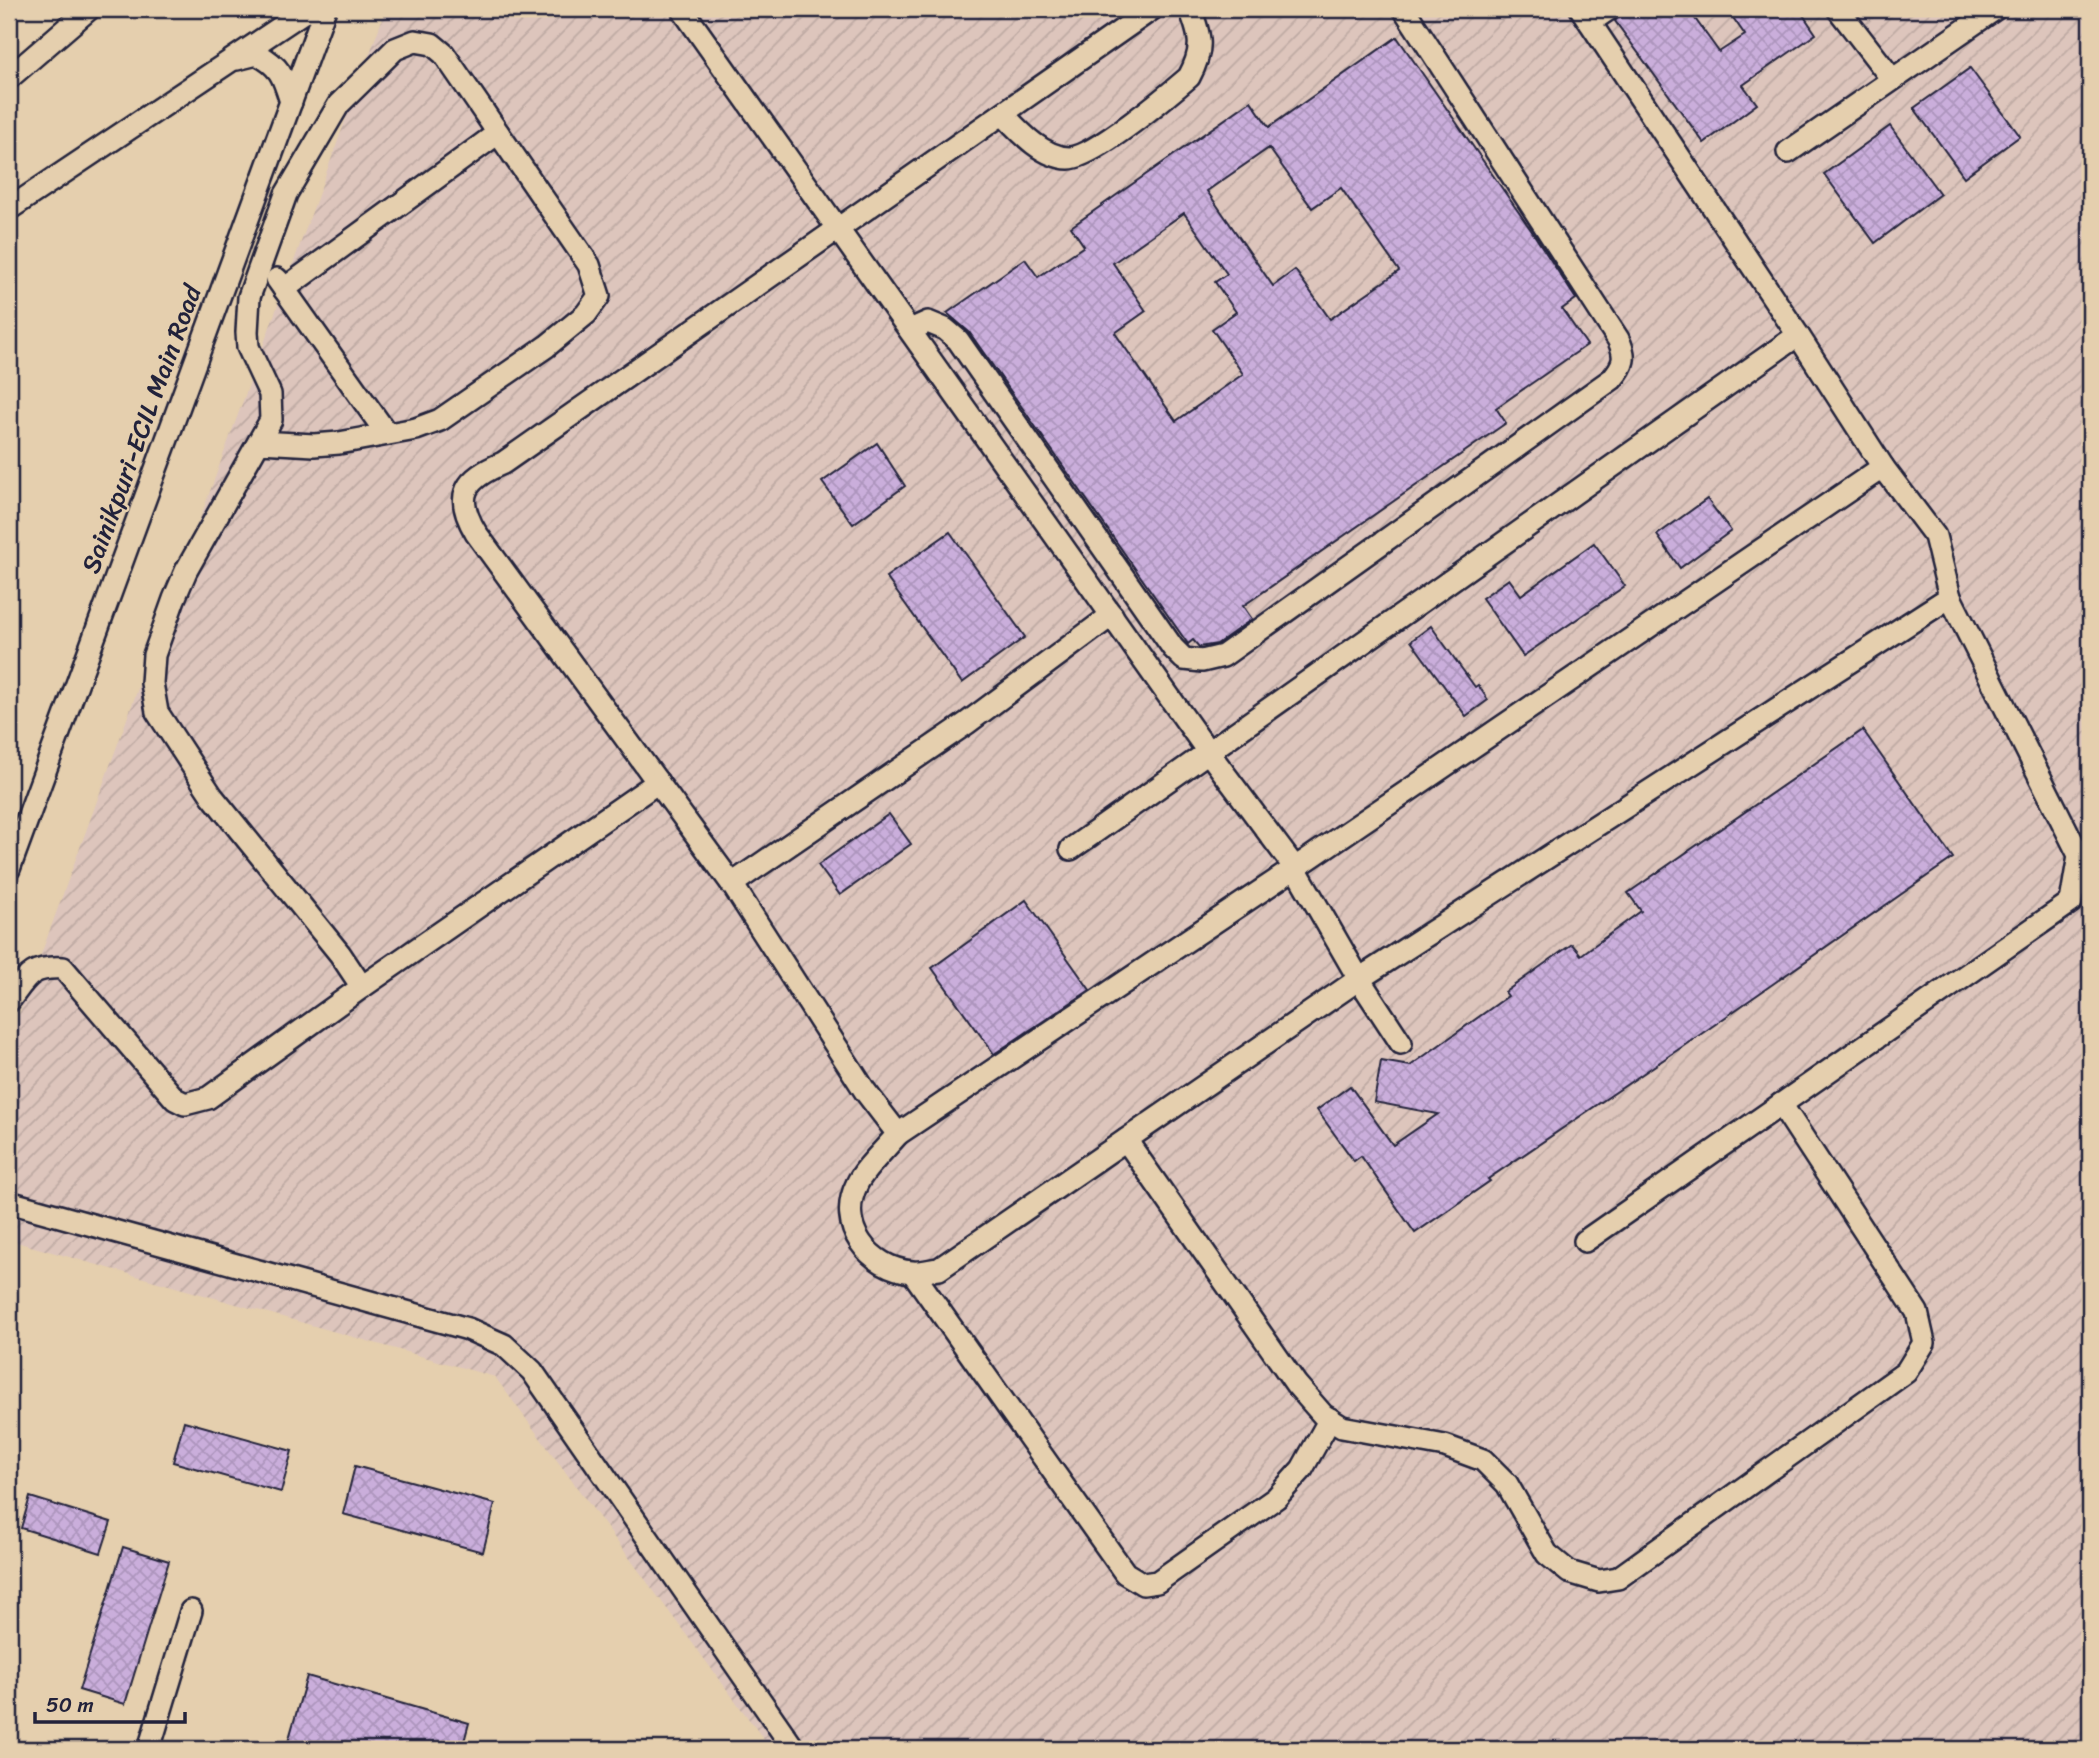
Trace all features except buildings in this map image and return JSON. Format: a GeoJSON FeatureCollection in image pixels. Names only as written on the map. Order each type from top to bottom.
{"type":"FeatureCollection","features":[{"type":"Feature","properties":{"kind":"street"},"geometry":{"type":"LineString","coordinates":[[9,78],[89,9]]}},
{"type":"Feature","properties":{"kind":"street"},"geometry":{"type":"LineString","coordinates":[[9,209],[308,9]]}},
{"type":"Feature","properties":{"kind":"street","name":"Sainikpuri-ECIL Main Road"},"geometry":{"type":"LineString","coordinates":[[9,869],[325,9]]}},
{"type":"Feature","properties":{"kind":"street"},"geometry":{"type":"LineString","coordinates":[[682,9],[1209,752],[1295,868],[1359,979],[1401,1043]]}},
{"type":"Feature","properties":{"kind":"street"},"geometry":{"type":"LineString","coordinates":[[898,1134],[865,1091],[732,884],[476,533],[468,520],[463,502],[468,486],[478,473],[503,463],[1152,9]]}},
{"type":"Feature","properties":{"kind":"street"},"geometry":{"type":"LineString","coordinates":[[1003,114],[1026,138],[1054,154],[1070,158],[1090,152],[1189,77],[1198,60],[1200,34],[1190,9]]}},
{"type":"Feature","properties":{"kind":"street"},"geometry":{"type":"LineString","coordinates":[[909,330],[928,322],[945,329],[958,340],[1173,648],[1184,659],[1202,660],[1223,656],[1612,379],[1621,369],[1624,352],[1618,339],[1404,9]]}},
{"type":"Feature","properties":{"kind":"street"},"geometry":{"type":"LineString","coordinates":[[1585,1241],[2071,902],[2079,855],[1950,597],[1936,536],[1884,467],[1585,15],[1609,9]]}},
{"type":"Feature","properties":{"kind":"street"},"geometry":{"type":"LineString","coordinates":[[1838,9],[1892,79]]}},
{"type":"Feature","properties":{"kind":"street"},"geometry":{"type":"LineString","coordinates":[[1788,152],[1995,9]]}},
{"type":"Feature","properties":{"kind":"street"},"geometry":{"type":"LineString","coordinates":[[260,442],[314,445],[416,429],[440,420],[547,346],[586,314],[598,296],[589,265],[444,54],[432,44],[415,41],[395,49],[339,104],[286,194],[249,297],[248,347],[270,394],[271,420],[203,541],[174,599],[154,656],[152,683],[157,712],[212,796],[340,954],[362,988]]}},
{"type":"Feature","properties":{"kind":"street"},"geometry":{"type":"LineString","coordinates":[[232,60],[257,54],[274,63],[291,102]]}},
{"type":"Feature","properties":{"kind":"street"},"geometry":{"type":"LineString","coordinates":[[284,289],[498,133]]}},
{"type":"Feature","properties":{"kind":"street"},"geometry":{"type":"LineString","coordinates":[[263,260],[387,434]]}},
{"type":"Feature","properties":{"kind":"street"},"geometry":{"type":"LineString","coordinates":[[1071,849],[1798,335]]}},
{"type":"Feature","properties":{"kind":"street"},"geometry":{"type":"LineString","coordinates":[[1884,467],[1295,868],[898,1134],[857,1183],[849,1213],[858,1242],[884,1265],[913,1273],[939,1269],[1359,979],[1950,597]]}},
{"type":"Feature","properties":{"kind":"street"},"geometry":{"type":"LineString","coordinates":[[732,884],[967,723],[1112,615]]}},
{"type":"Feature","properties":{"kind":"street"},"geometry":{"type":"LineString","coordinates":[[9,1001],[32,972],[44,967],[63,968],[175,1099],[186,1104],[208,1098],[658,782]]}},
{"type":"Feature","properties":{"kind":"street"},"geometry":{"type":"LineString","coordinates":[[1126,1140],[1296,1384],[1323,1415],[1342,1427],[1445,1446],[1483,1460],[1507,1484],[1547,1554],[1569,1572],[1599,1581],[1618,1578],[1906,1372],[1924,1343],[1917,1312],[1781,1104]]}},
{"type":"Feature","properties":{"kind":"street"},"geometry":{"type":"LineString","coordinates":[[9,1202],[468,1329],[504,1345],[532,1371],[794,1749]]}},
{"type":"Feature","properties":{"kind":"street"},"geometry":{"type":"LineString","coordinates":[[913,1273],[1125,1573],[1143,1584],[1157,1581],[1276,1498],[1302,1469],[1330,1419]]}},
{"type":"Feature","properties":{"kind":"street"},"geometry":{"type":"LineString","coordinates":[[149,1749],[191,1611]]}},
{"type":"Feature","properties":{"kind":"shaded area"},"geometry":{"type":"Polygon","coordinates":[[[386,9],[2090,9],[2090,1749],[771,1749],[495,1377],[9,1240],[9,1042],[386,9]]]}}]}
